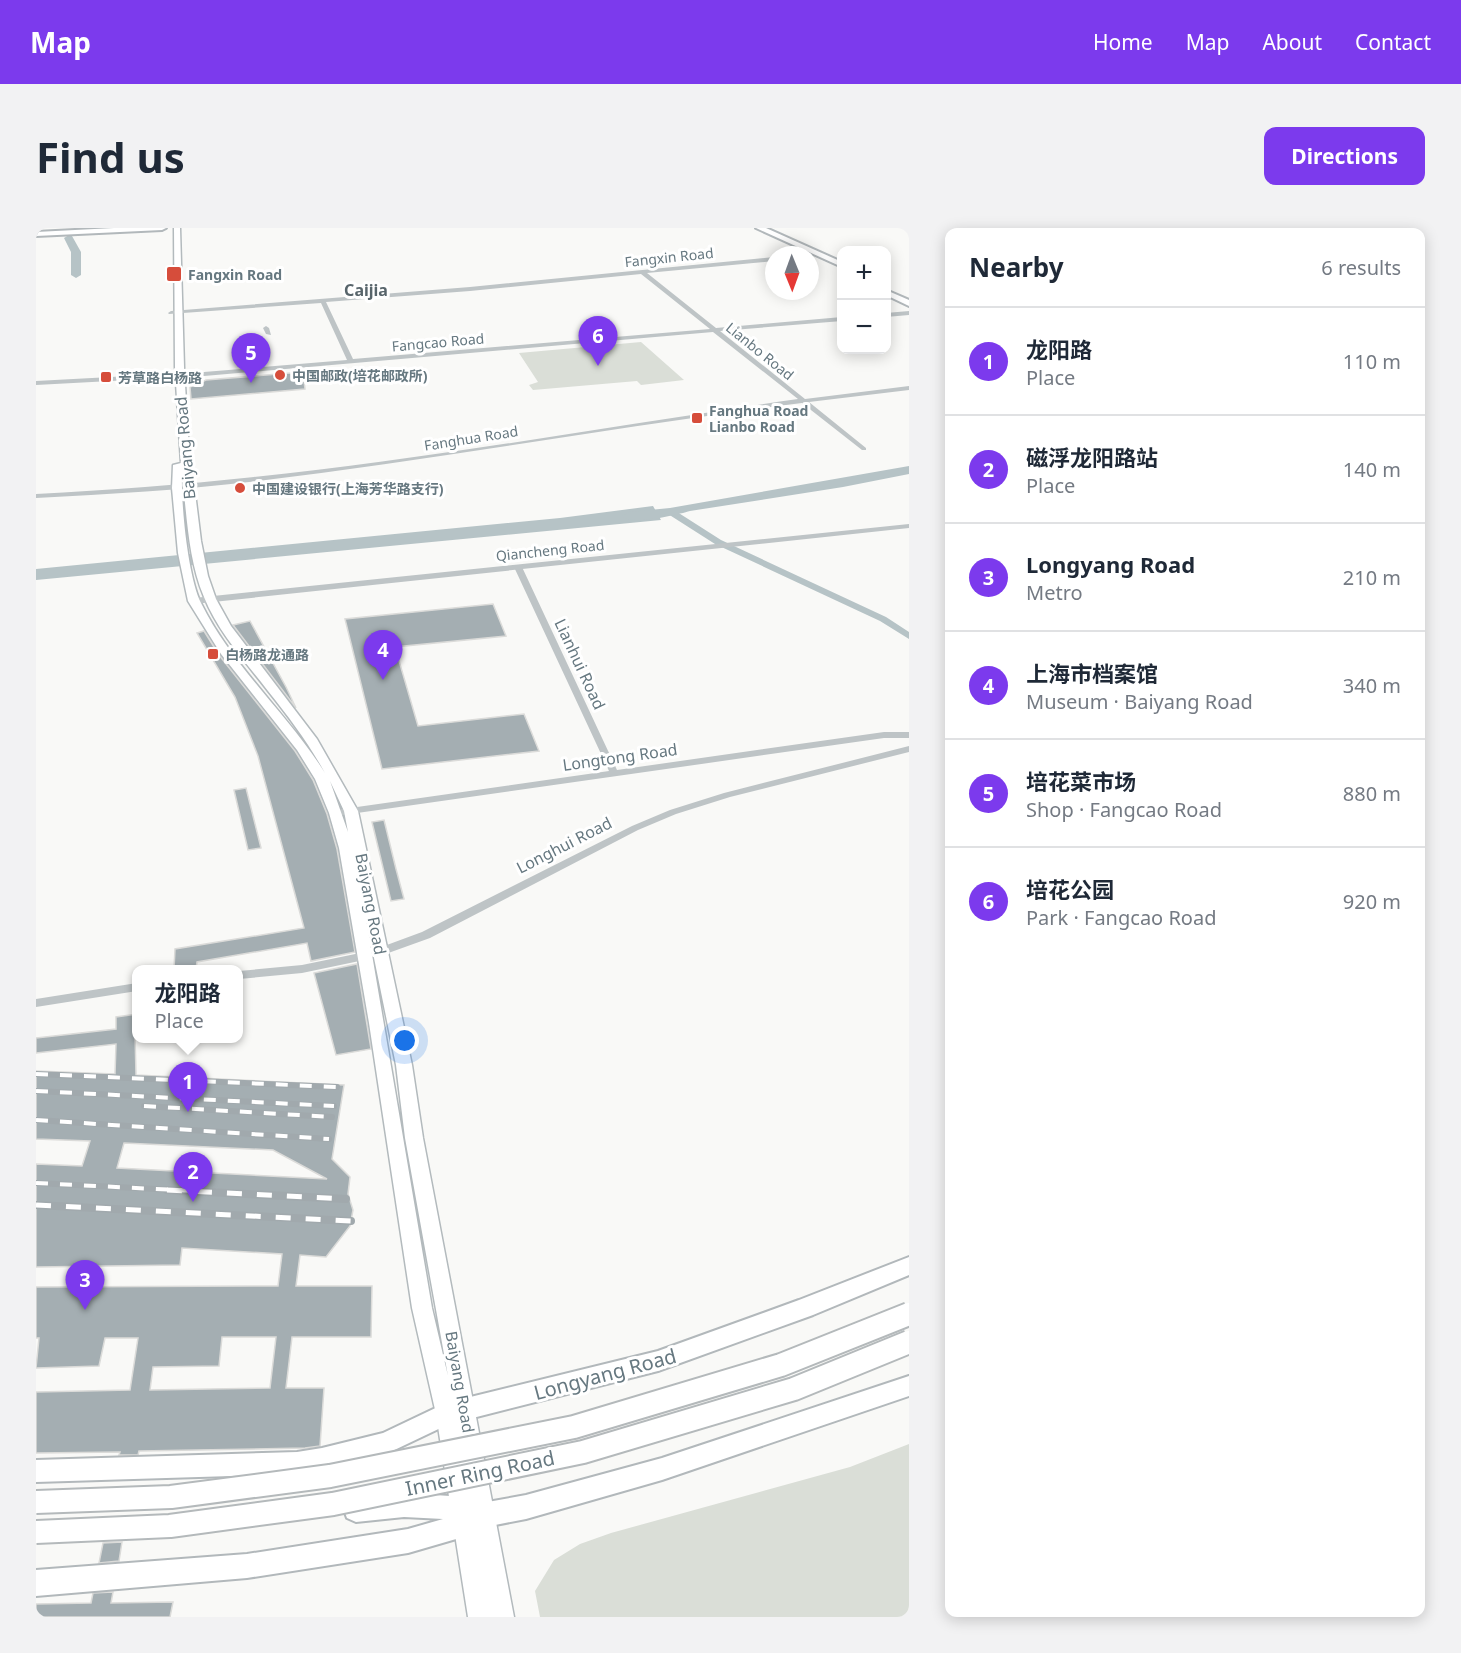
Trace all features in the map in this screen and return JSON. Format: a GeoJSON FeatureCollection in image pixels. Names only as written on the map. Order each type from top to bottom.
{"type":"FeatureCollection","features":[{"type":"Feature","properties":{"kind":"main road"},"geometry":{"type":"LineString","coordinates":[[36,232],[94,228]]}},
{"type":"Feature","properties":{"kind":"main road"},"geometry":{"type":"LineString","coordinates":[[36,232],[162,228]]}},
{"type":"Feature","properties":{"kind":"main road","name":"Baiyang Road"},"geometry":{"type":"LineString","coordinates":[[169,228],[175,313]]}},
{"type":"Feature","properties":{"kind":"main road","name":"Baiyang Road"},"geometry":{"type":"LineString","coordinates":[[177,228],[175,376],[182,487],[183,553],[194,601],[225,651],[303,748],[322,779],[336,813],[372,954]]}},
{"type":"Feature","properties":{"kind":"main road"},"geometry":{"type":"LineString","coordinates":[[757,230],[790,246]]}},
{"type":"Feature","properties":{"kind":"main road"},"geometry":{"type":"LineString","coordinates":[[757,230],[837,262]]}},
{"type":"Feature","properties":{"kind":"main road"},"geometry":{"type":"LineString","coordinates":[[819,260],[837,268]]}},
{"type":"Feature","properties":{"kind":"main road"},"geometry":{"type":"LineString","coordinates":[[891,287],[909,296]]}},
{"type":"Feature","properties":{"kind":"main road"},"geometry":{"type":"LineString","coordinates":[[891,294],[909,303]]}},
{"type":"Feature","properties":{"kind":"main road","name":"Baiyang Road"},"geometry":{"type":"LineString","coordinates":[[182,487],[210,598],[225,626],[312,742],[336,779],[351,811],[360,846],[372,954],[422,1308],[456,1412],[480,1617]]}},
{"type":"Feature","properties":{"kind":"main road","name":"Longyang Road"},"geometry":{"type":"LineString","coordinates":[[36,1471],[297,1463],[322,1460],[386,1443],[456,1412],[658,1361],[805,1308],[909,1266]]}},
{"type":"Feature","properties":{"kind":"main road","name":"Inner Ring Road"},"geometry":{"type":"LineString","coordinates":[[36,1502],[171,1497],[330,1476],[574,1426],[781,1365],[909,1314]]}},
{"type":"Feature","properties":{"kind":"main road","name":"Inner Ring Road"},"geometry":{"type":"LineString","coordinates":[[36,1533],[170,1526],[333,1504],[583,1452],[795,1389],[909,1342]]}},
{"type":"Feature","properties":{"kind":"main road"},"geometry":{"type":"LineString","coordinates":[[36,1583],[179,1573],[317,1557],[408,1541],[468,1516],[526,1507],[662,1470],[909,1386]]}},
{"type":"Feature","properties":{"kind":"main road","name":"Longyang Road"},"geometry":{"type":"LineString","coordinates":[[36,1496],[158,1492],[204,1487],[297,1463]]}},
{"type":"Feature","properties":{"kind":"main road"},"geometry":{"type":"LineString","coordinates":[[36,1541],[170,1535],[309,1518],[387,1505],[425,1503],[468,1516]]}},
{"type":"Feature","properties":{"kind":"main road","name":"Baiyang Road"},"geometry":{"type":"LineString","coordinates":[[468,1516],[502,1617]]}},
{"type":"Feature","properties":{"kind":"street","name":"Fangxin Road"},"geometry":{"type":"LineString","coordinates":[[175,313],[765,260]]}},
{"type":"Feature","properties":{"kind":"street","name":"Lianbo Road"},"geometry":{"type":"LineString","coordinates":[[642,272],[864,449]]}},
{"type":"Feature","properties":{"kind":"street"},"geometry":{"type":"LineString","coordinates":[[323,301],[351,362]]}},
{"type":"Feature","properties":{"kind":"street"},"geometry":{"type":"LineString","coordinates":[[891,315],[909,313]]}},
{"type":"Feature","properties":{"kind":"street","name":"Fangcao Road"},"geometry":{"type":"LineString","coordinates":[[36,382],[175,376],[837,319]]}},
{"type":"Feature","properties":{"kind":"street","name":"Fanghua Road"},"geometry":{"type":"LineString","coordinates":[[36,496],[182,487],[392,462],[804,401],[909,388]]}},
{"type":"Feature","properties":{"kind":"street","name":"Qiancheng Road"},"geometry":{"type":"LineString","coordinates":[[194,601],[909,526]]}},
{"type":"Feature","properties":{"kind":"street","name":"Lianhui Road"},"geometry":{"type":"LineString","coordinates":[[518,567],[614,773]]}},
{"type":"Feature","properties":{"kind":"street","name":"Longtong Road"},"geometry":{"type":"LineString","coordinates":[[336,813],[884,735],[909,735]]}},
{"type":"Feature","properties":{"kind":"street","name":"Longhui Road"},"geometry":{"type":"LineString","coordinates":[[243,975],[302,969],[372,954],[426,935],[635,828],[673,812],[727,795],[909,750]]}},
{"type":"Feature","properties":{"kind":"street"},"geometry":{"type":"LineString","coordinates":[[36,1003],[132,988]]}},
{"type":"Feature","properties":{"kind":"shaded area"},"geometry":{"type":"Polygon","coordinates":[[[641,342],[684,380],[641,385],[637,381],[533,390],[529,385],[538,382],[519,353],[641,342]]]}},
{"type":"Feature","properties":{"kind":"shaded area"},"geometry":{"type":"Polygon","coordinates":[[[653,506],[661,520],[36,580],[36,569],[560,518],[653,506]]]}},
{"type":"Feature","properties":{"kind":"shaded area"},"geometry":{"type":"Polygon","coordinates":[[[909,1444],[909,1617],[540,1617],[535,1591],[554,1560],[580,1544],[611,1533],[850,1467],[909,1444]]]}},
{"type":"Feature","properties":{"kind":"building"},"geometry":{"type":"Polygon","coordinates":[[[303,372],[305,389],[191,399],[190,387],[206,380],[303,372]]]}},
{"type":"Feature","properties":{"kind":"building"},"geometry":{"type":"Polygon","coordinates":[[[493,604],[506,636],[395,647],[418,726],[524,714],[539,751],[382,769],[345,619],[493,604]]]}},
{"type":"Feature","properties":{"kind":"building"},"geometry":{"type":"Polygon","coordinates":[[[250,621],[286,687],[296,708],[233,625],[250,621]]]}},
{"type":"Feature","properties":{"kind":"building"},"geometry":{"type":"Polygon","coordinates":[[[204,631],[219,655],[295,751],[313,780],[327,814],[337,849],[355,952],[311,961],[307,943],[197,962],[197,965],[174,965],[175,949],[304,928],[258,756],[235,697],[197,633],[204,631]]]}},
{"type":"Feature","properties":{"kind":"building"},"geometry":{"type":"Polygon","coordinates":[[[246,788],[261,848],[248,850],[234,790],[246,788]]]}},
{"type":"Feature","properties":{"kind":"building"},"geometry":{"type":"Polygon","coordinates":[[[384,820],[404,899],[391,901],[372,822],[384,820]]]}},
{"type":"Feature","properties":{"kind":"building"},"geometry":{"type":"Polygon","coordinates":[[[357,964],[371,1049],[336,1055],[314,973],[357,964]]]}},
{"type":"Feature","properties":{"kind":"building"},"geometry":{"type":"Polygon","coordinates":[[[132,1015],[132,1043],[135,1043],[136,1075],[344,1085],[332,1159],[350,1177],[348,1194],[353,1210],[350,1226],[326,1257],[300,1255],[296,1286],[372,1286],[371,1337],[292,1337],[286,1388],[324,1388],[320,1446],[139,1451],[138,1455],[119,1455],[120,1452],[36,1453],[36,1392],[130,1390],[138,1338],[105,1338],[99,1366],[36,1368],[39,1338],[36,1338],[36,1287],[278,1286],[282,1254],[182,1248],[180,1265],[36,1267],[36,1164],[82,1166],[90,1141],[36,1139],[36,1071],[115,1074],[116,1044],[36,1053],[36,1038],[116,1029],[116,1017],[132,1015]],[[124,1143],[117,1168],[327,1179],[273,1150],[124,1143]],[[222,1337],[219,1366],[153,1367],[150,1390],[270,1388],[276,1337],[222,1337]]]}},
{"type":"Feature","properties":{"kind":"building"},"geometry":{"type":"Polygon","coordinates":[[[122,1542],[119,1561],[99,1563],[103,1543],[122,1542]]]}},
{"type":"Feature","properties":{"kind":"building"},"geometry":{"type":"Polygon","coordinates":[[[113,1592],[111,1603],[173,1602],[170,1617],[36,1617],[36,1604],[91,1603],[93,1593],[113,1592]]]}},
{"type":"Feature","properties":{"kind":"waterway"},"geometry":{"type":"LineString","coordinates":[[69,238],[76,252],[76,275]]}},
{"type":"Feature","properties":{"kind":"waterway"},"geometry":{"type":"LineString","coordinates":[[629,516],[671,512],[909,470]]}},
{"type":"Feature","properties":{"kind":"waterway"},"geometry":{"type":"LineString","coordinates":[[671,512],[718,542],[883,619],[909,636]]}},
{"type":"Feature","properties":{"kind":"railway"},"geometry":{"type":"LineString","coordinates":[[36,1074],[337,1087]]}},
{"type":"Feature","properties":{"kind":"railway"},"geometry":{"type":"LineString","coordinates":[[36,1091],[334,1106]]}},
{"type":"Feature","properties":{"kind":"railway"},"geometry":{"type":"LineString","coordinates":[[144,1106],[332,1117]]}},
{"type":"Feature","properties":{"kind":"railway"},"geometry":{"type":"LineString","coordinates":[[36,1120],[329,1139]]}},
{"type":"Feature","properties":{"kind":"railway"},"geometry":{"type":"LineString","coordinates":[[36,1183],[196,1191]]}},
{"type":"Feature","properties":{"kind":"railway"},"geometry":{"type":"LineString","coordinates":[[167,1190],[346,1199]]}},
{"type":"Feature","properties":{"kind":"railway"},"geometry":{"type":"LineString","coordinates":[[36,1205],[351,1221]]}},
{"type":"Feature","properties":{"kind":"place","name":"Fangxin Road"},"geometry":{"type":"Point","coordinates":[174,274]}},
{"type":"Feature","properties":{"kind":"place","name":"培花公园"},"geometry":{"type":"Point","coordinates":[598,366]}},
{"type":"Feature","properties":{"kind":"place","name":"中国邮政(培花邮政所)"},"geometry":{"type":"Point","coordinates":[280,375]}},
{"type":"Feature","properties":{"kind":"place","name":"芳草路白杨路"},"geometry":{"type":"Point","coordinates":[106,377]}},
{"type":"Feature","properties":{"kind":"place","name":"培花菜市场"},"geometry":{"type":"Point","coordinates":[251,383]}},
{"type":"Feature","properties":{"kind":"place","name":"Fanghua Road Lianbo Road"},"geometry":{"type":"Point","coordinates":[697,418]}},
{"type":"Feature","properties":{"kind":"place","name":"中国建设银行(上海芳华路支行)"},"geometry":{"type":"Point","coordinates":[240,488]}},
{"type":"Feature","properties":{"kind":"place","name":"白杨路龙通路"},"geometry":{"type":"Point","coordinates":[213,654]}},
{"type":"Feature","properties":{"kind":"place","name":"上海市档案馆"},"geometry":{"type":"Point","coordinates":[383,680]}},
{"type":"Feature","properties":{"kind":"place","name":"龙阳路"},"geometry":{"type":"Point","coordinates":[188,1112]}},
{"type":"Feature","properties":{"kind":"place","name":"磁浮龙阳路站"},"geometry":{"type":"Point","coordinates":[193,1202]}},
{"type":"Feature","properties":{"kind":"place","name":"Longyang Road"},"geometry":{"type":"Point","coordinates":[85,1310]}},
{"type":"Feature","properties":{"kind":"district","name":"Caijia"},"geometry":{"type":"Point","coordinates":[366,290]}}]}
